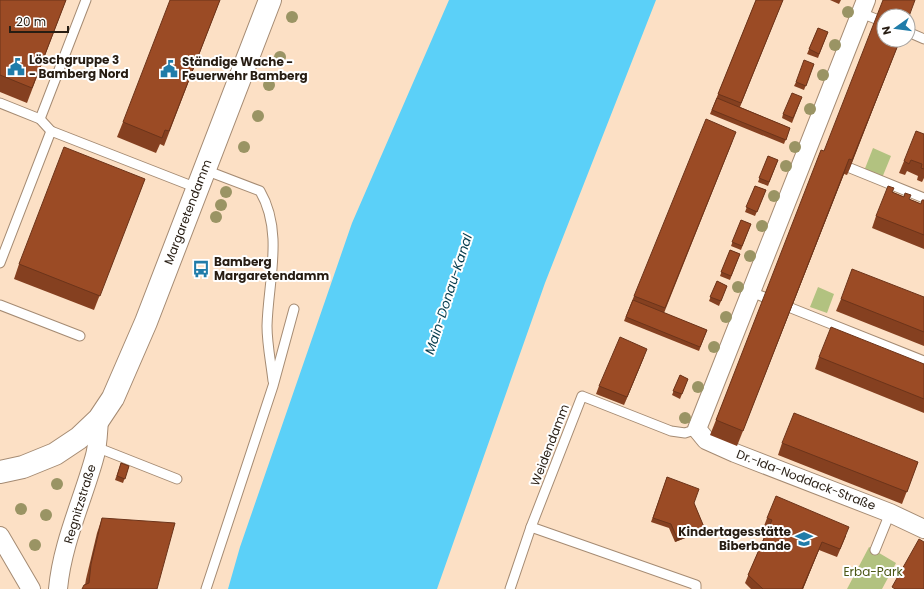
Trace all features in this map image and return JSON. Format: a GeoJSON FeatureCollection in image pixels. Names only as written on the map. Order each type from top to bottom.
{"type":"FeatureCollection","features":[{"type":"Feature","properties":{"kind":"street","name":"Margaretendamm"},"geometry":{"type":"LineString","coordinates":[[0,472],[23,467],[55,454],[79,438],[99,419],[113,398],[124,375],[270,0]]}},
{"type":"Feature","properties":{"kind":"street"},"geometry":{"type":"LineString","coordinates":[[697,429],[757,294],[868,11]]}},
{"type":"Feature","properties":{"kind":"street","name":"Regnitzstraße"},"geometry":{"type":"LineString","coordinates":[[58,589],[59,575],[76,514],[95,457],[99,419]]}},
{"type":"Feature","properties":{"kind":"street","name":"Dr.-Ida-Noddack-Straße"},"geometry":{"type":"LineString","coordinates":[[697,429],[706,440],[735,453],[890,513],[922,528]]}},
{"type":"Feature","properties":{"kind":"street"},"geometry":{"type":"LineString","coordinates":[[0,536],[31,589]]}},
{"type":"Feature","properties":{"kind":"lane"},"geometry":{"type":"LineString","coordinates":[[40,118],[86,0]]}},
{"type":"Feature","properties":{"kind":"lane"},"geometry":{"type":"LineString","coordinates":[[0,103],[40,118],[51,131],[201,179],[260,191],[266,200],[272,225],[274,246],[267,328],[273,386]]}},
{"type":"Feature","properties":{"kind":"lane"},"geometry":{"type":"LineString","coordinates":[[0,263],[51,131]]}},
{"type":"Feature","properties":{"kind":"lane"},"geometry":{"type":"LineString","coordinates":[[850,168],[924,198]]}},
{"type":"Feature","properties":{"kind":"lane"},"geometry":{"type":"LineString","coordinates":[[0,305],[80,336]]}},
{"type":"Feature","properties":{"kind":"lane"},"geometry":{"type":"LineString","coordinates":[[791,308],[924,361]]}},
{"type":"Feature","properties":{"kind":"lane"},"geometry":{"type":"LineString","coordinates":[[206,589],[273,386],[294,309]]}},
{"type":"Feature","properties":{"kind":"lane","name":"Weidendamm"},"geometry":{"type":"LineString","coordinates":[[510,589],[531,527],[582,396],[671,431],[685,433],[697,429]]}},
{"type":"Feature","properties":{"kind":"lane"},"geometry":{"type":"LineString","coordinates":[[96,447],[177,479]]}},
{"type":"Feature","properties":{"kind":"lane"},"geometry":{"type":"LineString","coordinates":[[875,550],[890,513]]}},
{"type":"Feature","properties":{"kind":"lane"},"geometry":{"type":"LineString","coordinates":[[531,527],[696,587]]}},
{"type":"Feature","properties":{"kind":"green space"},"geometry":{"type":"Polygon","coordinates":[[[873,148],[891,156],[882,178],[864,171],[873,148]]]}},
{"type":"Feature","properties":{"kind":"green space"},"geometry":{"type":"Polygon","coordinates":[[[818,287],[834,294],[827,313],[810,307],[818,287]]]}},
{"type":"Feature","properties":{"kind":"green space","name":"Erba-Park"},"geometry":{"type":"Polygon","coordinates":[[[869,547],[896,563],[882,589],[847,589],[869,547]]]}},
{"type":"Feature","properties":{"kind":"water","name":"Main-Donau-Kanal"},"geometry":{"type":"Polygon","coordinates":[[[449,0],[656,0],[545,283],[437,589],[228,589],[240,547],[352,223],[449,0]]]}},
{"type":"Feature","properties":{"kind":"building"},"geometry":{"type":"Polygon","coordinates":[[[0,0],[66,0],[32,88],[0,75],[0,0]]]}},
{"type":"Feature","properties":{"kind":"building","name":"Ständige Wache - Feuerwehr Bamberg"},"geometry":{"type":"Polygon","coordinates":[[[170,0],[220,0],[169,131],[165,130],[162,138],[123,122],[170,0]]]}},
{"type":"Feature","properties":{"kind":"building"},"geometry":{"type":"Polygon","coordinates":[[[756,0],[783,0],[741,103],[718,94],[756,0]]]}},
{"type":"Feature","properties":{"kind":"building"},"geometry":{"type":"Polygon","coordinates":[[[883,0],[915,0],[912,8],[880,8],[883,0]]]}},
{"type":"Feature","properties":{"kind":"building"},"geometry":{"type":"Polygon","coordinates":[[[876,18],[876,48],[897,48],[852,160],[849,159],[743,431],[716,420],[821,150],[824,151],[876,18]]]}},
{"type":"Feature","properties":{"kind":"building"},"geometry":{"type":"Polygon","coordinates":[[[818,28],[828,32],[819,54],[809,49],[818,28]]]}},
{"type":"Feature","properties":{"kind":"building"},"geometry":{"type":"Polygon","coordinates":[[[804,60],[814,64],[806,86],[796,82],[804,60]]]}},
{"type":"Feature","properties":{"kind":"building"},"geometry":{"type":"Polygon","coordinates":[[[792,93],[802,97],[793,118],[783,114],[792,93]]]}},
{"type":"Feature","properties":{"kind":"building"},"geometry":{"type":"Polygon","coordinates":[[[717,98],[790,128],[786,140],[712,110],[717,98]]]}},
{"type":"Feature","properties":{"kind":"building"},"geometry":{"type":"Polygon","coordinates":[[[706,119],[736,132],[665,308],[634,296],[706,119]]]}},
{"type":"Feature","properties":{"kind":"building"},"geometry":{"type":"Polygon","coordinates":[[[916,131],[924,134],[924,169],[921,168],[922,164],[911,160],[909,164],[904,161],[916,131]]]}},
{"type":"Feature","properties":{"kind":"building"},"geometry":{"type":"Polygon","coordinates":[[[64,147],[145,179],[100,296],[19,264],[64,147]]]}},
{"type":"Feature","properties":{"kind":"building"},"geometry":{"type":"Polygon","coordinates":[[[768,156],[778,160],[769,182],[759,178],[768,156]]]}},
{"type":"Feature","properties":{"kind":"building"},"geometry":{"type":"Polygon","coordinates":[[[755,186],[766,190],[757,212],[746,207],[755,186]]]}},
{"type":"Feature","properties":{"kind":"building"},"geometry":{"type":"Polygon","coordinates":[[[888,186],[894,188],[892,192],[904,197],[905,193],[911,195],[909,199],[921,204],[922,200],[924,200],[924,235],[876,216],[888,186]]]}},
{"type":"Feature","properties":{"kind":"building"},"geometry":{"type":"Polygon","coordinates":[[[741,220],[751,224],[742,246],[732,242],[741,220]]]}},
{"type":"Feature","properties":{"kind":"building"},"geometry":{"type":"Polygon","coordinates":[[[730,250],[740,254],[731,276],[721,272],[730,250]]]}},
{"type":"Feature","properties":{"kind":"building"},"geometry":{"type":"Polygon","coordinates":[[[852,269],[924,297],[924,332],[841,299],[852,269]]]}},
{"type":"Feature","properties":{"kind":"building"},"geometry":{"type":"Polygon","coordinates":[[[717,281],[727,286],[721,301],[710,297],[717,281]]]}},
{"type":"Feature","properties":{"kind":"building"},"geometry":{"type":"Polygon","coordinates":[[[633,300],[707,330],[700,347],[626,317],[633,300]]]}},
{"type":"Feature","properties":{"kind":"building"},"geometry":{"type":"Polygon","coordinates":[[[831,327],[924,364],[924,399],[819,357],[831,327]]]}},
{"type":"Feature","properties":{"kind":"building"},"geometry":{"type":"Polygon","coordinates":[[[620,337],[647,349],[627,397],[599,386],[620,337]]]}},
{"type":"Feature","properties":{"kind":"building"},"geometry":{"type":"Polygon","coordinates":[[[680,375],[688,379],[682,394],[673,391],[680,375]]]}},
{"type":"Feature","properties":{"kind":"building"},"geometry":{"type":"Polygon","coordinates":[[[794,413],[918,462],[907,492],[782,443],[794,413]]]}},
{"type":"Feature","properties":{"kind":"building"},"geometry":{"type":"Polygon","coordinates":[[[121,463],[129,466],[125,479],[117,476],[121,463]]]}},
{"type":"Feature","properties":{"kind":"building"},"geometry":{"type":"Polygon","coordinates":[[[667,477],[699,489],[694,503],[704,527],[677,538],[671,524],[653,518],[667,477]]]}},
{"type":"Feature","properties":{"kind":"building"},"geometry":{"type":"Polygon","coordinates":[[[776,496],[849,527],[840,549],[822,542],[802,589],[763,589],[748,575],[772,520],[767,518],[776,496]]]}},
{"type":"Feature","properties":{"kind":"building"},"geometry":{"type":"Polygon","coordinates":[[[102,518],[175,523],[157,589],[82,589],[84,585],[89,583],[91,564],[102,518]]]}},
{"type":"Feature","properties":{"kind":"building"},"geometry":{"type":"Polygon","coordinates":[[[919,539],[924,542],[924,589],[895,589],[892,587],[919,539]]]}},
{"type":"Feature","properties":{"kind":"place","name":"Löschgruppe 3 - Bamberg Nord"},"geometry":{"type":"Point","coordinates":[16,67]}},
{"type":"Feature","properties":{"kind":"place","name":"Ständige Wache - Feuerwehr Bamberg"},"geometry":{"type":"Point","coordinates":[169,69]}},
{"type":"Feature","properties":{"kind":"place","name":"Bamberg Margaretendamm"},"geometry":{"type":"Point","coordinates":[201,269]}},
{"type":"Feature","properties":{"kind":"place","name":"Kindertagesstätte Biberbande"},"geometry":{"type":"Point","coordinates":[804,539]}}]}
